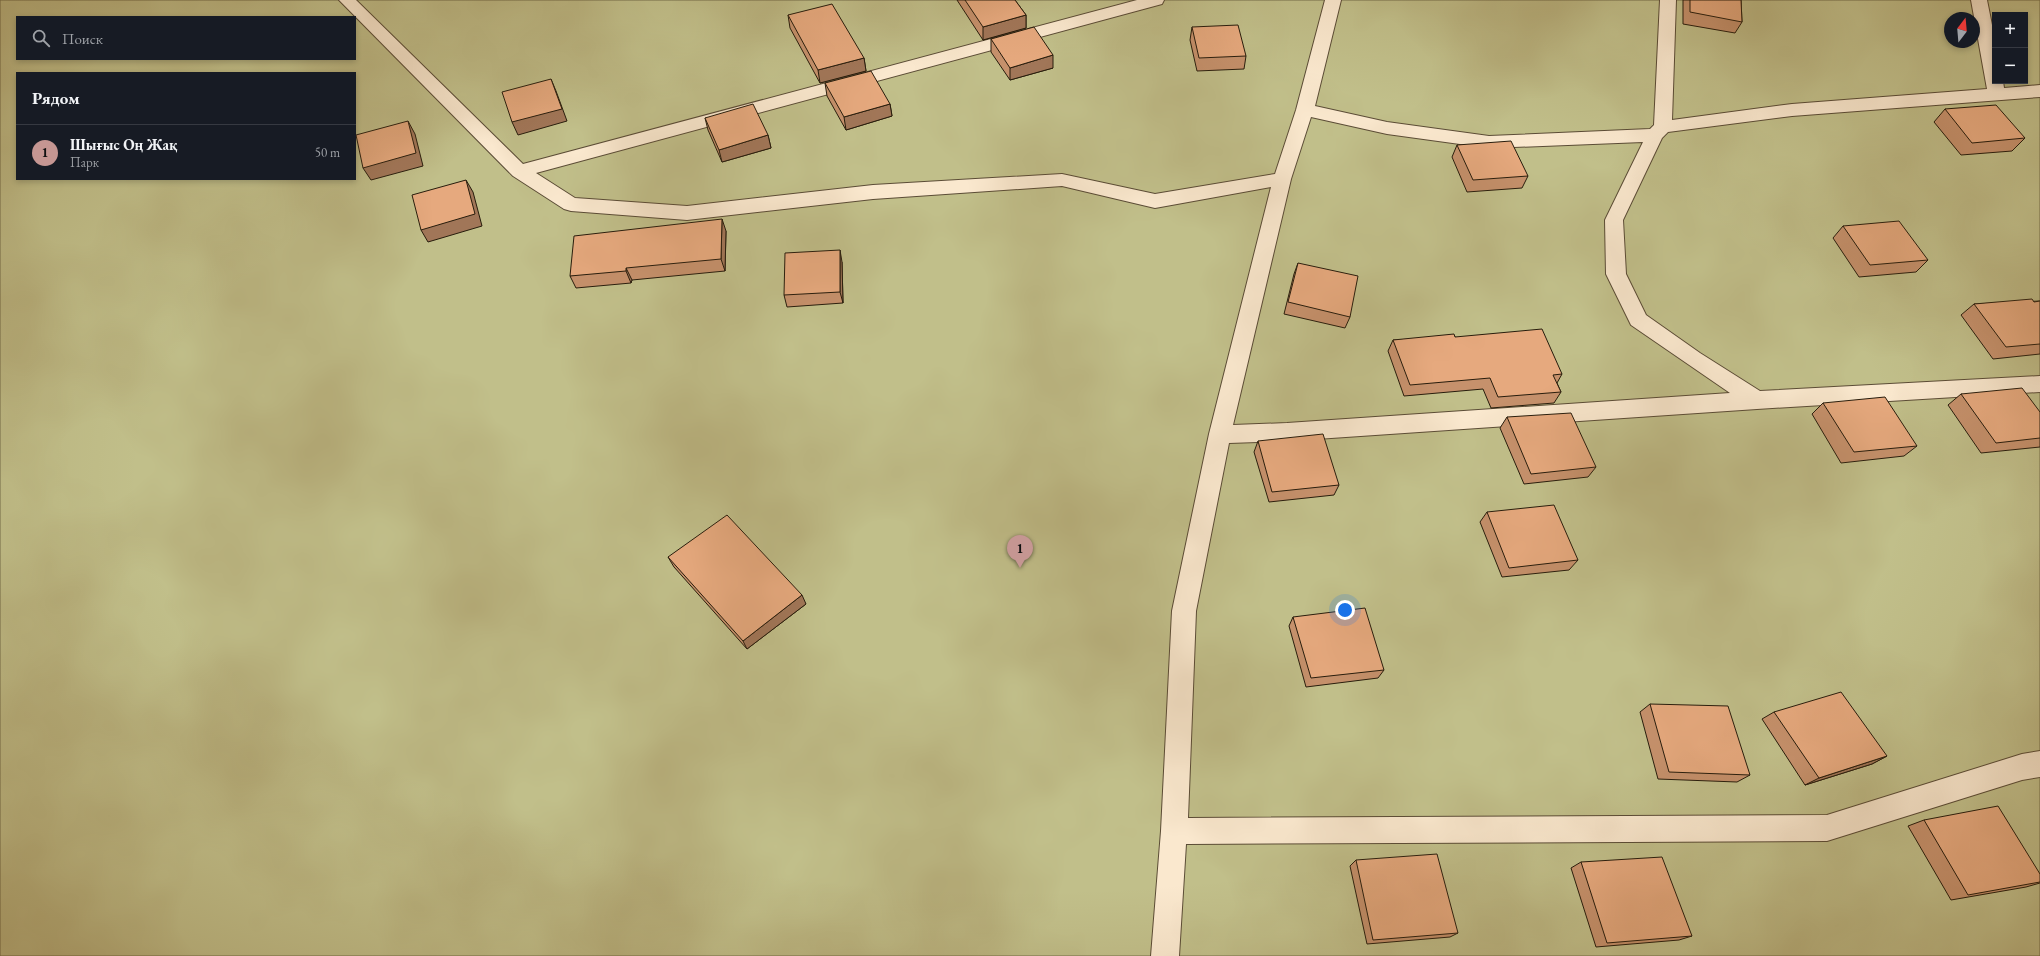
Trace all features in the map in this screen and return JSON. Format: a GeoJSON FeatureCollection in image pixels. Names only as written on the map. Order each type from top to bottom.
{"type":"FeatureCollection","features":[{"type":"Feature","properties":{"kind":"lane"},"geometry":{"type":"LineString","coordinates":[[347,0],[519,171],[572,204],[687,213],[873,192],[1062,180],[1155,201],[1282,179]]}},
{"type":"Feature","properties":{"kind":"lane"},"geometry":{"type":"LineString","coordinates":[[519,171],[1156,0]]}},
{"type":"Feature","properties":{"kind":"lane"},"geometry":{"type":"LineString","coordinates":[[1165,956],[1174,831],[1184,611],[1220,434],[1282,179],[1305,110],[1333,0]]}},
{"type":"Feature","properties":{"kind":"lane"},"geometry":{"type":"LineString","coordinates":[[1668,0],[1659,131],[1614,220],[1616,274],[1638,320],[1693,359],[1757,400]]}},
{"type":"Feature","properties":{"kind":"lane"},"geometry":{"type":"LineString","coordinates":[[1979,0],[1997,94]]}},
{"type":"Feature","properties":{"kind":"lane"},"geometry":{"type":"LineString","coordinates":[[1305,110],[1386,128],[1489,142],[1659,131],[1792,110],[2040,90]]}},
{"type":"Feature","properties":{"kind":"lane"},"geometry":{"type":"LineString","coordinates":[[1220,434],[1295,432],[1757,400],[2040,384]]}},
{"type":"Feature","properties":{"kind":"lane"},"geometry":{"type":"LineString","coordinates":[[1174,831],[1827,828],[2022,767],[2040,764]]}},
{"type":"Feature","properties":{"kind":"shaded area"},"geometry":{"type":"Polygon","coordinates":[[[0,0],[2040,0],[2040,956],[0,956],[0,0]]]}},
{"type":"Feature","properties":{"kind":"building"},"geometry":{"type":"Polygon","coordinates":[[[965,0],[1015,0],[1026,15],[983,27],[965,0]]]}},
{"type":"Feature","properties":{"kind":"building"},"geometry":{"type":"Polygon","coordinates":[[[1690,0],[1741,0],[1742,22],[1690,12],[1690,0]]]}},
{"type":"Feature","properties":{"kind":"building"},"geometry":{"type":"Polygon","coordinates":[[[832,4],[864,58],[818,70],[788,15],[832,4]]]}},
{"type":"Feature","properties":{"kind":"building"},"geometry":{"type":"Polygon","coordinates":[[[1238,25],[1246,56],[1199,58],[1192,27],[1238,25]]]}},
{"type":"Feature","properties":{"kind":"building"},"geometry":{"type":"Polygon","coordinates":[[[1034,27],[1053,55],[1010,68],[991,39],[1034,27]]]}},
{"type":"Feature","properties":{"kind":"building"},"geometry":{"type":"Polygon","coordinates":[[[871,71],[890,104],[844,117],[825,83],[871,71]]]}},
{"type":"Feature","properties":{"kind":"building"},"geometry":{"type":"Polygon","coordinates":[[[551,79],[562,109],[512,122],[502,92],[551,79]]]}},
{"type":"Feature","properties":{"kind":"building"},"geometry":{"type":"Polygon","coordinates":[[[753,104],[768,135],[719,150],[705,118],[753,104]]]}},
{"type":"Feature","properties":{"kind":"building"},"geometry":{"type":"Polygon","coordinates":[[[1996,105],[2025,138],[1972,143],[1945,109],[1996,105]]]}},
{"type":"Feature","properties":{"kind":"building"},"geometry":{"type":"Polygon","coordinates":[[[408,121],[416,153],[363,168],[356,135],[408,121]]]}},
{"type":"Feature","properties":{"kind":"building"},"geometry":{"type":"Polygon","coordinates":[[[1511,141],[1528,176],[1473,180],[1457,145],[1511,141]]]}},
{"type":"Feature","properties":{"kind":"building"},"geometry":{"type":"Polygon","coordinates":[[[466,180],[475,214],[421,230],[412,195],[466,180]]]}},
{"type":"Feature","properties":{"kind":"building"},"geometry":{"type":"Polygon","coordinates":[[[722,219],[721,259],[626,268],[626,271],[570,276],[574,236],[722,219]]]}},
{"type":"Feature","properties":{"kind":"building"},"geometry":{"type":"Polygon","coordinates":[[[1899,221],[1928,260],[1870,265],[1843,226],[1899,221]]]}},
{"type":"Feature","properties":{"kind":"building"},"geometry":{"type":"Polygon","coordinates":[[[840,250],[840,292],[784,295],[785,253],[840,250]]]}},
{"type":"Feature","properties":{"kind":"building"},"geometry":{"type":"Polygon","coordinates":[[[1298,263],[1358,276],[1350,317],[1288,302],[1298,263]]]}},
{"type":"Feature","properties":{"kind":"building"},"geometry":{"type":"Polygon","coordinates":[[[2032,299],[2034,302],[2040,301],[2040,344],[2006,347],[1974,304],[2032,299]]]}},
{"type":"Feature","properties":{"kind":"building"},"geometry":{"type":"Polygon","coordinates":[[[1542,329],[1562,374],[1553,375],[1561,392],[1498,397],[1490,378],[1410,385],[1393,340],[1454,334],[1455,337],[1542,329]]]}},
{"type":"Feature","properties":{"kind":"building"},"geometry":{"type":"Polygon","coordinates":[[[2022,388],[2040,412],[2040,438],[1996,443],[1961,394],[2022,388]]]}},
{"type":"Feature","properties":{"kind":"building"},"geometry":{"type":"Polygon","coordinates":[[[1885,397],[1917,446],[1854,452],[1823,403],[1885,397]]]}},
{"type":"Feature","properties":{"kind":"building"},"geometry":{"type":"Polygon","coordinates":[[[1571,413],[1596,467],[1531,474],[1507,417],[1571,413]]]}},
{"type":"Feature","properties":{"kind":"building"},"geometry":{"type":"Polygon","coordinates":[[[1323,434],[1339,485],[1272,492],[1258,441],[1323,434]]]}},
{"type":"Feature","properties":{"kind":"building"},"geometry":{"type":"Polygon","coordinates":[[[1554,505],[1578,560],[1509,568],[1487,512],[1554,505]]]}},
{"type":"Feature","properties":{"kind":"building"},"geometry":{"type":"Polygon","coordinates":[[[727,515],[802,595],[743,641],[668,557],[727,515]]]}},
{"type":"Feature","properties":{"kind":"building"},"geometry":{"type":"Polygon","coordinates":[[[1365,608],[1384,670],[1311,678],[1293,617],[1365,608]]]}},
{"type":"Feature","properties":{"kind":"building"},"geometry":{"type":"Polygon","coordinates":[[[1841,692],[1887,756],[1819,778],[1774,712],[1841,692]]]}},
{"type":"Feature","properties":{"kind":"building"},"geometry":{"type":"Polygon","coordinates":[[[1650,704],[1728,706],[1750,775],[1669,772],[1650,704]]]}},
{"type":"Feature","properties":{"kind":"building"},"geometry":{"type":"Polygon","coordinates":[[[1998,806],[2040,874],[2040,882],[1968,895],[1924,820],[1998,806]]]}},
{"type":"Feature","properties":{"kind":"building"},"geometry":{"type":"Polygon","coordinates":[[[1437,854],[1458,933],[1373,940],[1356,860],[1437,854]]]}},
{"type":"Feature","properties":{"kind":"building"},"geometry":{"type":"Polygon","coordinates":[[[1662,857],[1692,936],[1607,943],[1581,862],[1662,857]]]}},
{"type":"Feature","properties":{"kind":"place","name":"Шығыс Оң Жақ"},"geometry":{"type":"Point","coordinates":[1020,568]}}]}
